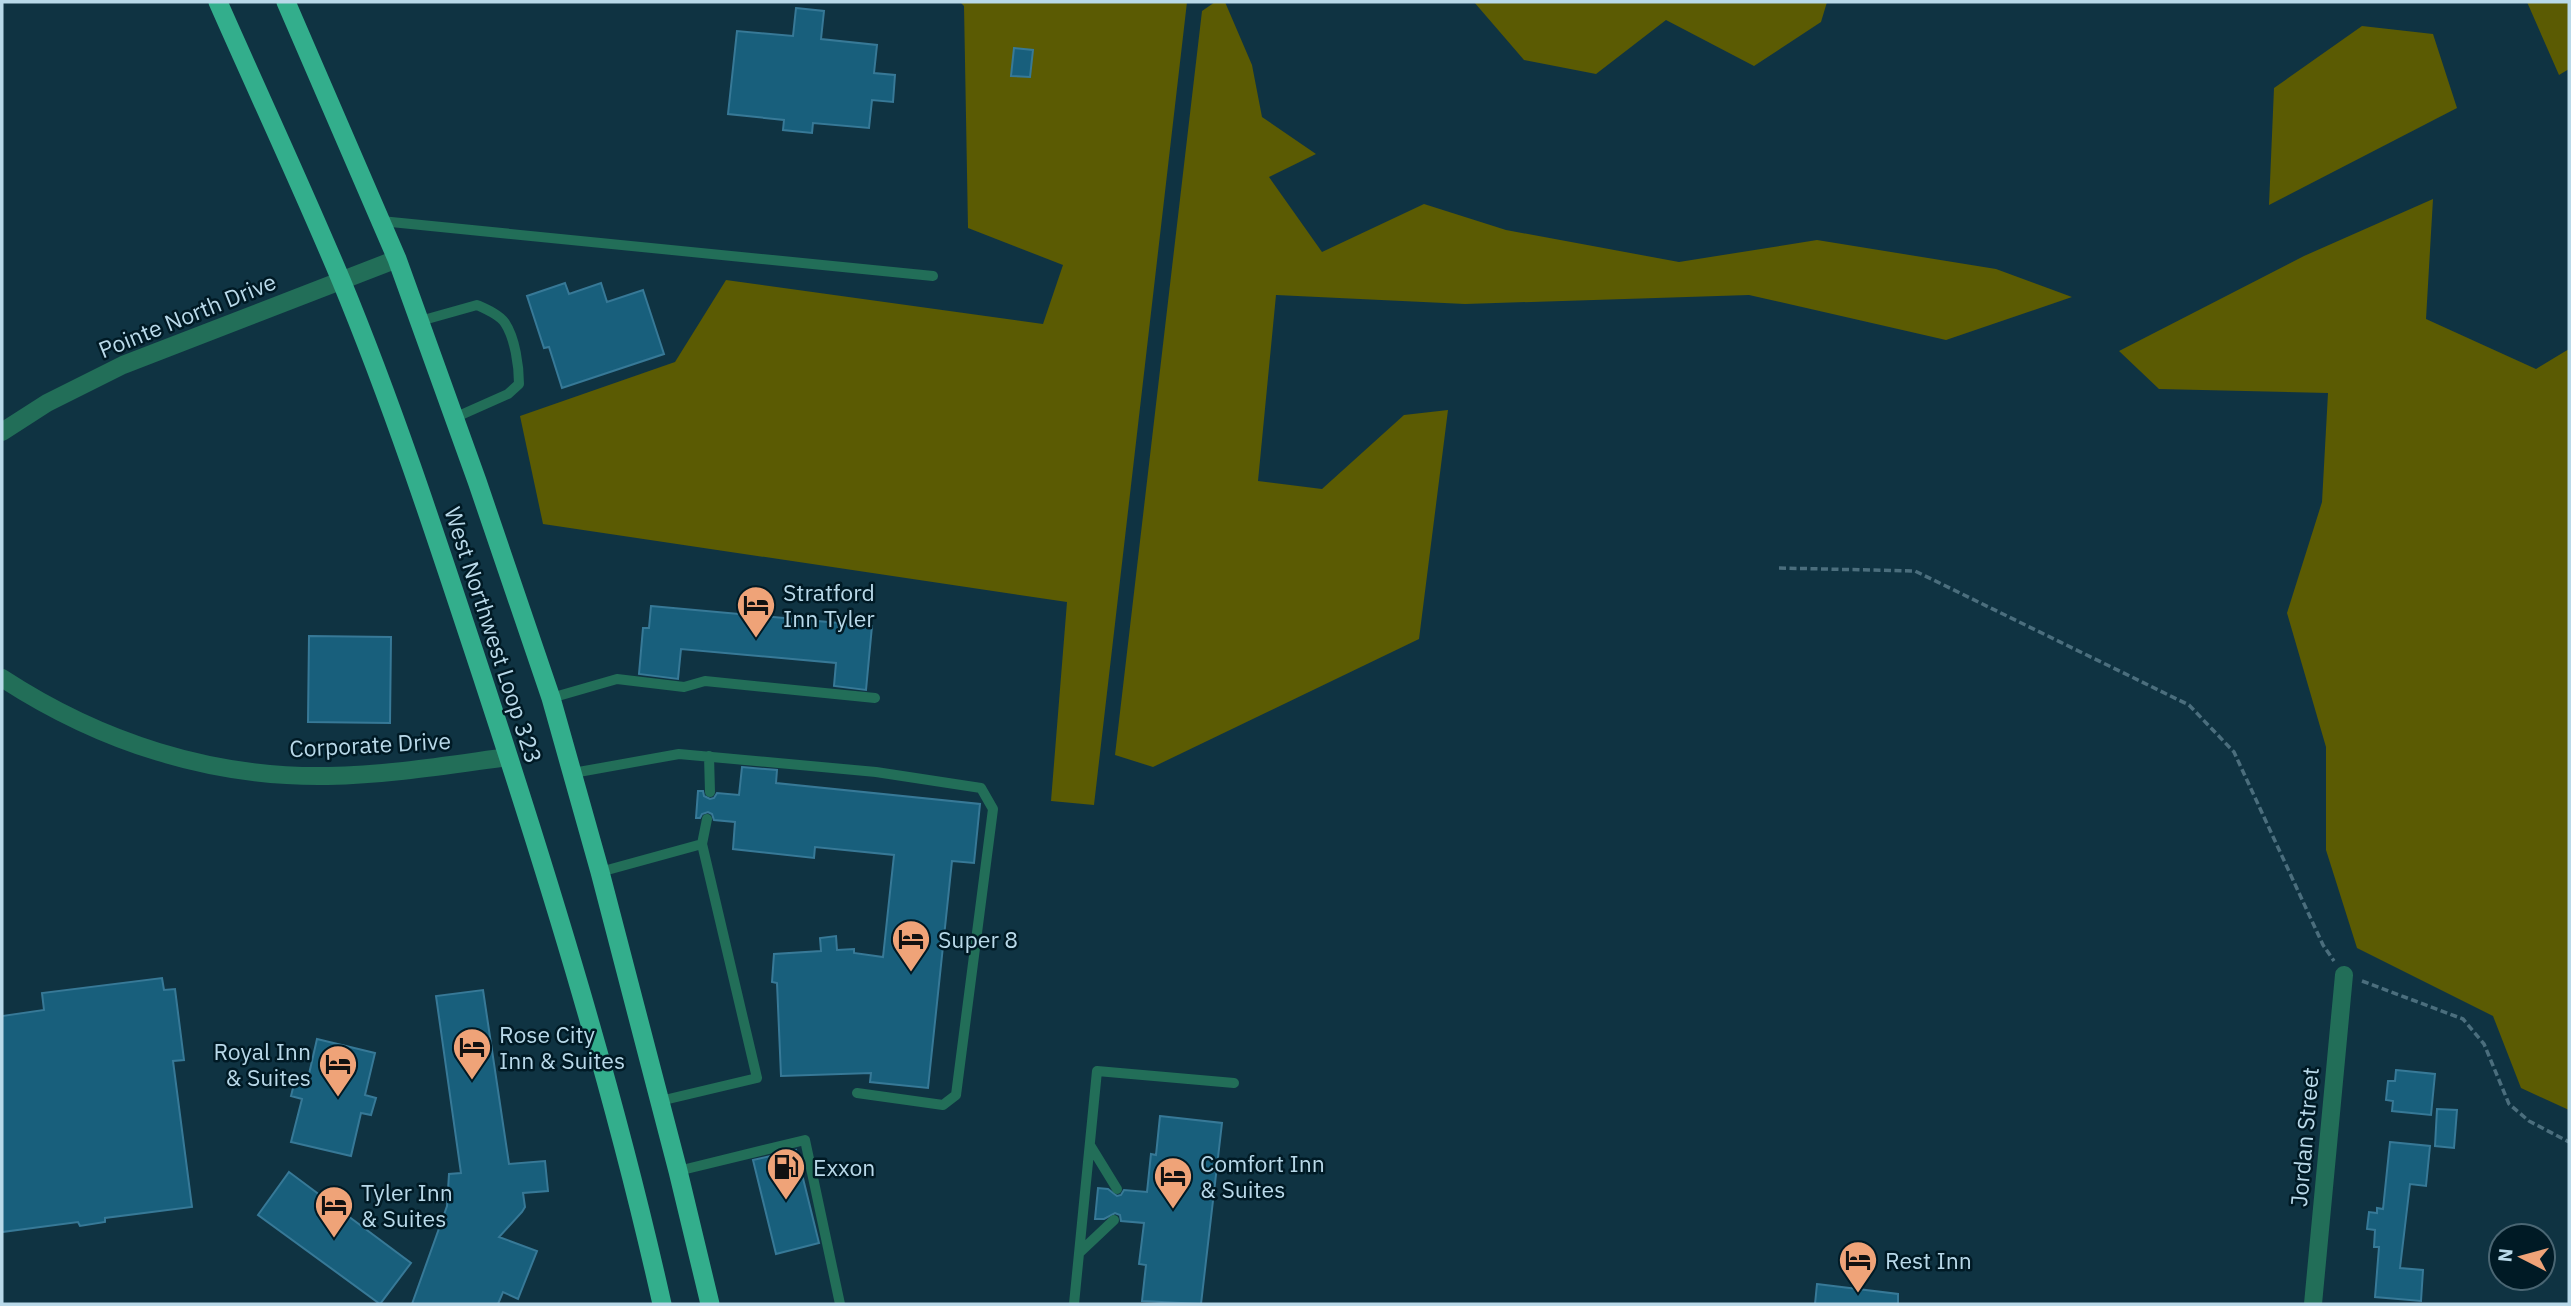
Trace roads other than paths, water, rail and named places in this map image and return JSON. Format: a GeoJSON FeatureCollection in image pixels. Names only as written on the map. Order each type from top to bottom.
{"type":"FeatureCollection","features":[{"type":"Feature","properties":{"kind":"highway","name":"West Northwest Loop 323"},"geometry":{"type":"LineString","coordinates":[[218,2],[341,281],[416,476],[584,999],[624,1144],[662,1304]]}},
{"type":"Feature","properties":{"kind":"highway","name":"West Northwest Loop 323"},"geometry":{"type":"LineString","coordinates":[[286,2],[397,259],[551,698],[600,872],[710,1304]]}},
{"type":"Feature","properties":{"kind":"highway"},"geometry":{"type":"LineString","coordinates":[[649,1304],[655,1274]]}},
{"type":"Feature","properties":{"kind":"street","name":"Pointe North Drive"},"geometry":{"type":"LineString","coordinates":[[2,432],[47,403],[123,365],[397,259]]}},
{"type":"Feature","properties":{"kind":"street","name":"Corporate Drive"},"geometry":{"type":"LineString","coordinates":[[2,678],[60,713],[96,730],[161,753],[219,767],[272,774],[327,776],[398,772],[508,757]]}},
{"type":"Feature","properties":{"kind":"street","name":"Jordan Street"},"geometry":{"type":"LineString","coordinates":[[2314,1304],[2344,975]]}},
{"type":"Feature","properties":{"kind":"lane"},"geometry":{"type":"LineString","coordinates":[[381,221],[933,276]]}},
{"type":"Feature","properties":{"kind":"lane"},"geometry":{"type":"LineString","coordinates":[[420,321],[477,305],[505,323],[519,363],[519,384],[508,394],[454,418]]}},
{"type":"Feature","properties":{"kind":"lane"},"geometry":{"type":"LineString","coordinates":[[551,698],[617,680],[684,687],[705,681],[874,698]]}},
{"type":"Feature","properties":{"kind":"lane"},"geometry":{"type":"LineString","coordinates":[[573,773],[679,754],[876,772],[981,788],[993,809],[956,1095],[943,1105],[857,1093]]}},
{"type":"Feature","properties":{"kind":"lane"},"geometry":{"type":"LineString","coordinates":[[709,757],[710,792]]}},
{"type":"Feature","properties":{"kind":"lane"},"geometry":{"type":"LineString","coordinates":[[660,1101],[757,1078],[702,844],[707,819]]}},
{"type":"Feature","properties":{"kind":"lane"},"geometry":{"type":"LineString","coordinates":[[600,872],[702,844]]}},
{"type":"Feature","properties":{"kind":"lane"},"geometry":{"type":"LineString","coordinates":[[1074,1304],[1097,1071],[1234,1083]]}},
{"type":"Feature","properties":{"kind":"lane"},"geometry":{"type":"LineString","coordinates":[[678,1171],[804,1140],[840,1304]]}},
{"type":"Feature","properties":{"kind":"lane"},"geometry":{"type":"LineString","coordinates":[[1090,1144],[1117,1189]]}},
{"type":"Feature","properties":{"kind":"lane"},"geometry":{"type":"LineString","coordinates":[[1079,1253],[1114,1220]]}},
{"type":"Feature","properties":{"kind":"place","name":"Stratford Inn Tyler"},"geometry":{"type":"Point","coordinates":[756,639]}},
{"type":"Feature","properties":{"kind":"place","name":"Super 8"},"geometry":{"type":"Point","coordinates":[911,973]}},
{"type":"Feature","properties":{"kind":"place","name":"Rose City Inn & Suites"},"geometry":{"type":"Point","coordinates":[472,1081]}},
{"type":"Feature","properties":{"kind":"place","name":"Royal Inn & Suites"},"geometry":{"type":"Point","coordinates":[338,1098]}},
{"type":"Feature","properties":{"kind":"place","name":"Exxon"},"geometry":{"type":"Point","coordinates":[786,1201]}},
{"type":"Feature","properties":{"kind":"place","name":"Comfort Inn & Suites"},"geometry":{"type":"Point","coordinates":[1173,1210]}},
{"type":"Feature","properties":{"kind":"place","name":"Tyler Inn & Suites"},"geometry":{"type":"Point","coordinates":[334,1239]}},
{"type":"Feature","properties":{"kind":"place","name":"Rest Inn"},"geometry":{"type":"Point","coordinates":[1858,1294]}}]}
